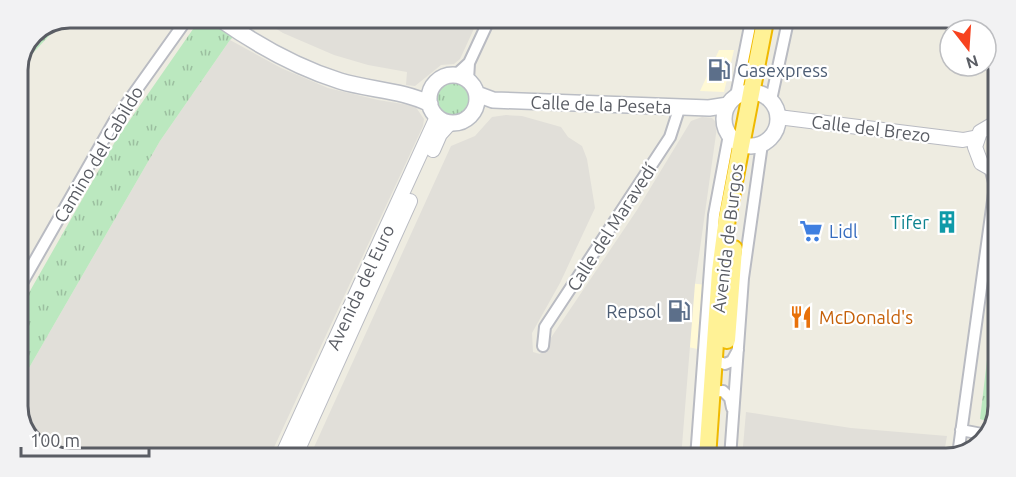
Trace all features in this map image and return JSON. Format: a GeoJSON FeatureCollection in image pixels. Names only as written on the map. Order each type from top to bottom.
{"type":"FeatureCollection","features":[{"type":"Feature","properties":{"kind":"highway","name":"Avenida de Burgos"},"geometry":{"type":"LineString","coordinates":[[701,448],[719,363],[730,285],[745,142],[745,101],[763,28]]}},
{"type":"Feature","properties":{"kind":"highway","name":"Avenida de Burgos"},"geometry":{"type":"LineString","coordinates":[[745,101],[773,28]]}},
{"type":"Feature","properties":{"kind":"highway","name":"Avenida de Burgos"},"geometry":{"type":"LineString","coordinates":[[719,363],[720,271],[745,142]]}},
{"type":"Feature","properties":{"kind":"highway","name":"Avenida de Burgos"},"geometry":{"type":"LineString","coordinates":[[711,395],[717,448]]}},
{"type":"Feature","properties":{"kind":"main road"},"geometry":{"type":"LineString","coordinates":[[233,28],[264,49],[340,81],[432,107],[441,78],[462,78],[477,100]]}},
{"type":"Feature","properties":{"kind":"main road","name":"Calle de la Peseta"},"geometry":{"type":"LineString","coordinates":[[432,107],[468,118],[477,100],[709,108],[745,101]]}},
{"type":"Feature","properties":{"kind":"main road"},"geometry":{"type":"LineString","coordinates":[[745,101],[778,117],[775,131],[745,142],[745,101]]}},
{"type":"Feature","properties":{"kind":"street","name":"Camino del Cabildo"},"geometry":{"type":"LineString","coordinates":[[29,271],[115,120],[179,28]]}},
{"type":"Feature","properties":{"kind":"street"},"geometry":{"type":"LineString","coordinates":[[462,78],[485,28]]}},
{"type":"Feature","properties":{"kind":"street","name":"Avenida de Burgos"},"geometry":{"type":"LineString","coordinates":[[745,101],[750,28]]}},
{"type":"Feature","properties":{"kind":"street","name":"Avenida de Burgos"},"geometry":{"type":"LineString","coordinates":[[745,101],[784,28]]}},
{"type":"Feature","properties":{"kind":"street","name":"Calle del Maravedí"},"geometry":{"type":"LineString","coordinates":[[543,346],[545,327],[670,137],[680,106]]}},
{"type":"Feature","properties":{"kind":"street","name":"Avenida del Euro"},"geometry":{"type":"LineString","coordinates":[[285,448],[432,107]]}},
{"type":"Feature","properties":{"kind":"street","name":"Avenida del Euro"},"geometry":{"type":"LineString","coordinates":[[299,448],[440,134],[432,107]]}},
{"type":"Feature","properties":{"kind":"street","name":"Calle del Brezo"},"geometry":{"type":"LineString","coordinates":[[778,117],[976,142]]}},
{"type":"Feature","properties":{"kind":"street"},"geometry":{"type":"LineString","coordinates":[[987,126],[976,142],[981,163],[987,170]]}},
{"type":"Feature","properties":{"kind":"street","name":"Avenida de Burgos"},"geometry":{"type":"LineString","coordinates":[[711,395],[706,343],[713,237],[745,142]]}},
{"type":"Feature","properties":{"kind":"street","name":"Avenida de Burgos"},"geometry":{"type":"LineString","coordinates":[[731,448],[748,239],[745,142]]}},
{"type":"Feature","properties":{"kind":"street"},"geometry":{"type":"LineString","coordinates":[[959,446],[987,234]]}},
{"type":"Feature","properties":{"kind":"street"},"geometry":{"type":"LineString","coordinates":[[713,237],[720,271]]}},
{"type":"Feature","properties":{"kind":"street"},"geometry":{"type":"LineString","coordinates":[[730,285],[742,246],[748,239]]}},
{"type":"Feature","properties":{"kind":"street"},"geometry":{"type":"LineString","coordinates":[[706,343],[708,356],[719,363],[732,361],[738,350]]}},
{"type":"Feature","properties":{"kind":"street"},"geometry":{"type":"LineString","coordinates":[[711,395],[730,398],[734,414]]}},
{"type":"Feature","properties":{"kind":"street"},"geometry":{"type":"LineString","coordinates":[[961,430],[978,433]]}},
{"type":"Feature","properties":{"kind":"shaded area"},"geometry":{"type":"Polygon","coordinates":[[[275,28],[474,28],[460,59],[454,64],[441,65],[415,86],[406,85],[407,72],[368,65],[334,55],[275,28]]]}},
{"type":"Feature","properties":{"kind":"shaded area"},"geometry":{"type":"Polygon","coordinates":[[[230,40],[281,68],[328,88],[415,106],[424,119],[423,126],[274,448],[62,448],[45,440],[31,420],[29,368],[160,141],[230,40]]]}},
{"type":"Feature","properties":{"kind":"shaded area","name":"Gasexpress"},"geometry":{"type":"Polygon","coordinates":[[[719,50],[734,50],[724,92],[700,91],[719,50]]]}},
{"type":"Feature","properties":{"kind":"shaded area"},"geometry":{"type":"Polygon","coordinates":[[[522,116],[561,127],[568,137],[582,146],[587,159],[595,208],[560,283],[532,333],[533,352],[540,354],[637,210],[691,121],[702,117],[712,118],[716,122],[695,284],[682,448],[314,448],[451,146],[475,136],[492,117],[522,116]]]}},
{"type":"Feature","properties":{"kind":"shaded area","name":"Repsol"},"geometry":{"type":"Polygon","coordinates":[[[679,282],[707,285],[703,350],[651,340],[679,282]]]}},
{"type":"Feature","properties":{"kind":"shaded area"},"geometry":{"type":"Polygon","coordinates":[[[746,412],[851,428],[947,436],[945,448],[743,448],[746,412]]]}},
{"type":"Feature","properties":{"kind":"green space"},"geometry":{"type":"Polygon","coordinates":[[[194,28],[242,28],[230,40],[160,141],[29,368],[29,293],[116,140],[194,28]]]}},
{"type":"Feature","properties":{"kind":"green space"},"geometry":{"type":"Polygon","coordinates":[[[51,34],[32,54],[37,45],[51,34]]]}},
{"type":"Feature","properties":{"kind":"green space"},"geometry":{"type":"Polygon","coordinates":[[[452,81],[464,86],[469,98],[464,110],[452,115],[440,110],[435,98],[440,86],[452,81]]]}},
{"type":"Feature","properties":{"kind":"green space"},"geometry":{"type":"Polygon","coordinates":[[[987,360],[988,406],[985,421],[980,419],[987,360]]]}},
{"type":"Feature","properties":{"kind":"place","name":"Gasexpress"},"geometry":{"type":"Point","coordinates":[719,70]}},
{"type":"Feature","properties":{"kind":"place","name":"Tifer"},"geometry":{"type":"Point","coordinates":[947,222]}},
{"type":"Feature","properties":{"kind":"place","name":"Lidl"},"geometry":{"type":"Point","coordinates":[811,231]}},
{"type":"Feature","properties":{"kind":"place","name":"Repsol"},"geometry":{"type":"Point","coordinates":[679,311]}},
{"type":"Feature","properties":{"kind":"place","name":"McDonald's"},"geometry":{"type":"Point","coordinates":[801,317]}}]}
